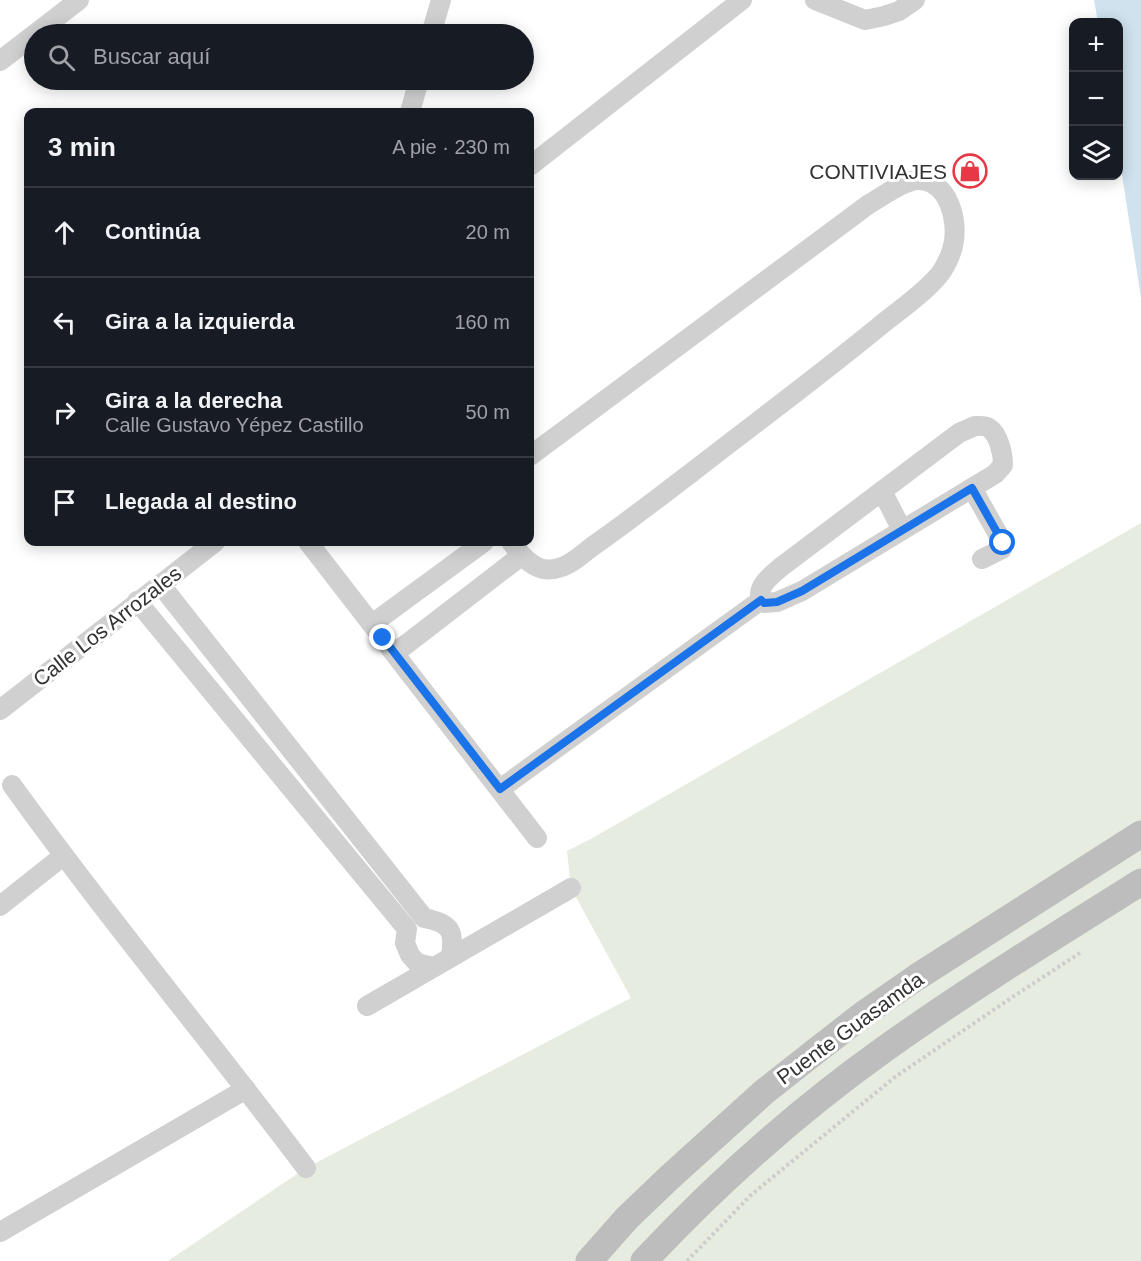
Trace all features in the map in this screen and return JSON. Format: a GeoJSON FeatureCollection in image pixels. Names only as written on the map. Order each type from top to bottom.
{"type":"FeatureCollection","features":[{"type":"Feature","properties":{"kind":"main road","name":"Puente Guasamda"},"geometry":{"type":"LineString","coordinates":[[589,1261],[627,1218],[764,1092],[865,1013],[917,977],[1141,834]]}},
{"type":"Feature","properties":{"kind":"main road","name":"Puente Guasamda"},"geometry":{"type":"LineString","coordinates":[[644,1261],[696,1207],[738,1169],[787,1126],[885,1049],[1141,882]]}},
{"type":"Feature","properties":{"kind":"street"},"geometry":{"type":"LineString","coordinates":[[48,24],[79,0]]}},
{"type":"Feature","properties":{"kind":"street"},"geometry":{"type":"LineString","coordinates":[[434,24],[441,0]]}},
{"type":"Feature","properties":{"kind":"street"},"geometry":{"type":"LineString","coordinates":[[534,163],[742,0]]}},
{"type":"Feature","properties":{"kind":"street"},"geometry":{"type":"LineString","coordinates":[[816,0],[864,20],[899,11],[915,0]]}},
{"type":"Feature","properties":{"kind":"street"},"geometry":{"type":"LineString","coordinates":[[0,61],[24,42]]}},
{"type":"Feature","properties":{"kind":"street"},"geometry":{"type":"LineString","coordinates":[[411,108],[416,90]]}},
{"type":"Feature","properties":{"kind":"street"},"geometry":{"type":"LineString","coordinates":[[394,653],[516,549],[537,566],[546,570],[566,566],[850,351],[926,288],[942,272],[954,246],[952,211],[942,191],[924,180],[914,180],[869,204],[534,453]]}},
{"type":"Feature","properties":{"kind":"street"},"geometry":{"type":"LineString","coordinates":[[982,426],[990,429],[997,440],[1003,465],[995,474],[972,488],[802,591],[777,602],[764,603],[761,600],[759,593],[761,587],[769,578],[959,433],[982,426]]}},
{"type":"Feature","properties":{"kind":"street"},"geometry":{"type":"LineString","coordinates":[[972,488],[1003,543],[1002,549],[982,559]]}},
{"type":"Feature","properties":{"kind":"street"},"geometry":{"type":"LineString","coordinates":[[882,491],[902,530]]}},
{"type":"Feature","properties":{"kind":"street","name":"Calle Los Arrozales"},"geometry":{"type":"LineString","coordinates":[[0,710],[210,546]]}},
{"type":"Feature","properties":{"kind":"street"},"geometry":{"type":"LineString","coordinates":[[311,546],[537,838]]}},
{"type":"Feature","properties":{"kind":"street"},"geometry":{"type":"LineString","coordinates":[[372,624],[479,546]]}},
{"type":"Feature","properties":{"kind":"street"},"geometry":{"type":"LineString","coordinates":[[160,584],[424,918],[441,921],[450,930],[453,942],[451,956]]}},
{"type":"Feature","properties":{"kind":"street"},"geometry":{"type":"LineString","coordinates":[[500,789],[761,600]]}},
{"type":"Feature","properties":{"kind":"street"},"geometry":{"type":"LineString","coordinates":[[137,601],[406,929],[405,944],[410,955],[417,963],[433,967]]}},
{"type":"Feature","properties":{"kind":"street"},"geometry":{"type":"LineString","coordinates":[[12,785],[63,856],[306,1168]]}},
{"type":"Feature","properties":{"kind":"street"},"geometry":{"type":"LineString","coordinates":[[0,906],[63,856]]}},
{"type":"Feature","properties":{"kind":"street"},"geometry":{"type":"LineString","coordinates":[[367,1006],[571,888]]}},
{"type":"Feature","properties":{"kind":"street"},"geometry":{"type":"LineString","coordinates":[[0,1232],[246,1089]]}},
{"type":"Feature","properties":{"kind":"path"},"geometry":{"type":"LineString","coordinates":[[687,1261],[751,1195],[895,1077],[1081,952]]}},
{"type":"Feature","properties":{"kind":"shaded area"},"geometry":{"type":"Polygon","coordinates":[[[1141,523],[1141,1261],[168,1261],[306,1168],[631,998],[571,888],[567,851],[1141,523]]]}},
{"type":"Feature","properties":{"kind":"water"},"geometry":{"type":"Polygon","coordinates":[[[1094,0],[1141,0],[1141,298],[1123,180],[1123,18],[1097,18],[1094,0]]]}},
{"type":"Feature","properties":{"kind":"place","name":"CONTIVIAJES"},"geometry":{"type":"Point","coordinates":[970,171]}},
{"type":"Feature","properties":{"kind":"route"},"geometry":{"type":"LineString","coordinates":[[383,638],[500,789],[761,600],[764,603],[777,602],[802,591],[972,488],[1003,543]]}}]}
